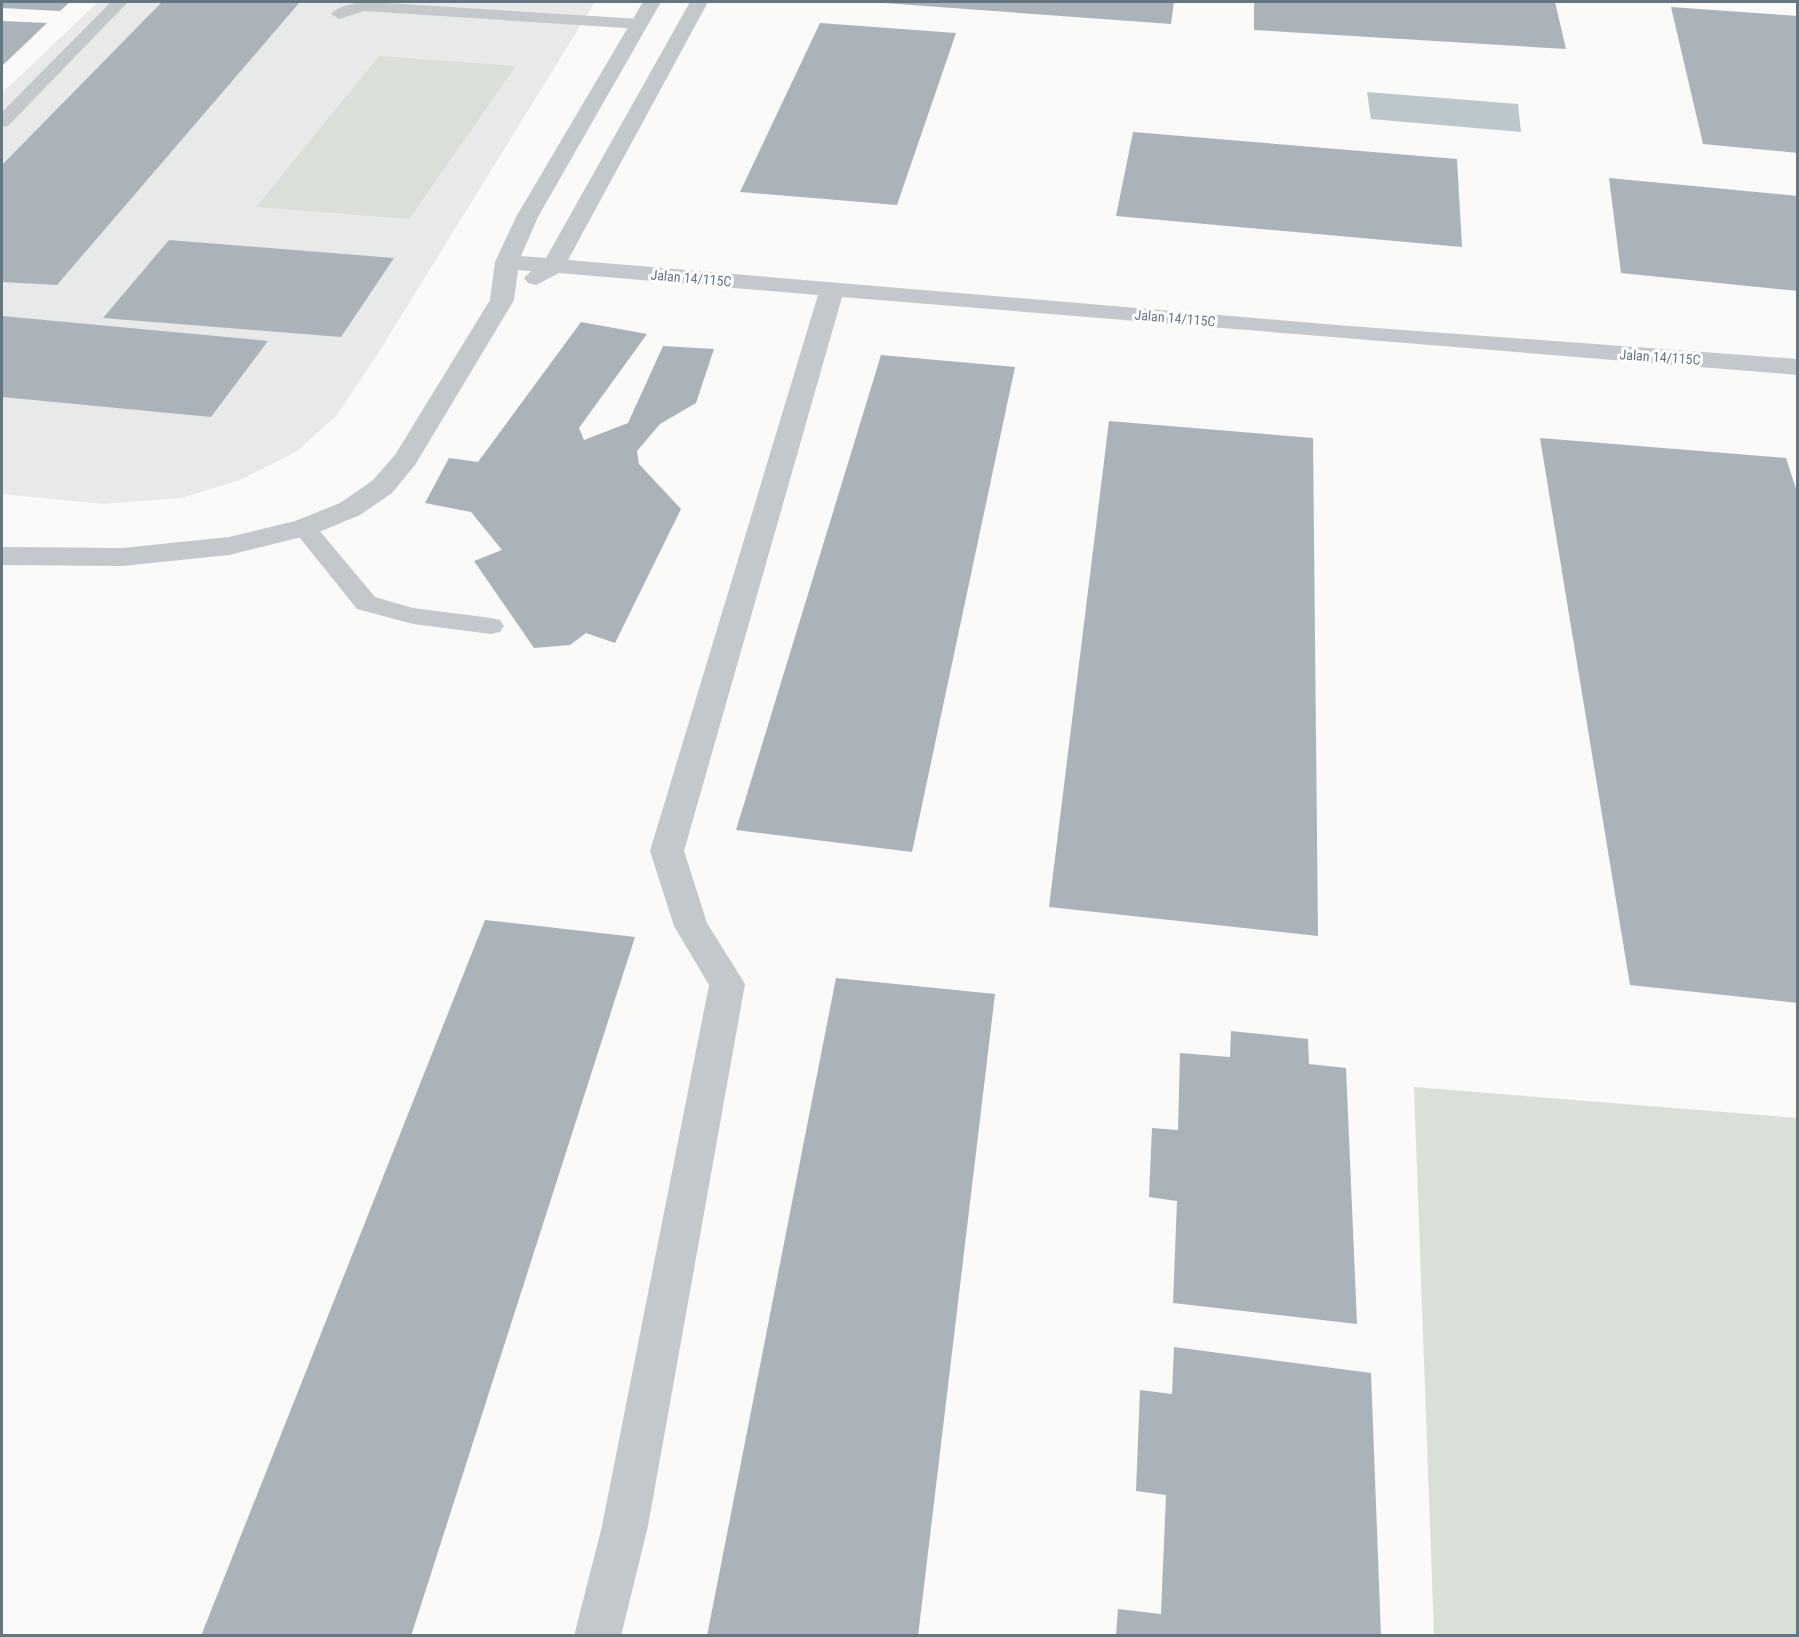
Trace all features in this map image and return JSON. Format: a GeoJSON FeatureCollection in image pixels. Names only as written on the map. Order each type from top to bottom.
{"type":"FeatureCollection","features":[{"type":"Feature","properties":{"kind":"street"},"geometry":{"type":"LineString","coordinates":[[2,556],[122,557],[230,546],[304,528],[350,509],[388,480],[406,459],[502,300],[507,262],[527,217],[652,2]]}},
{"type":"Feature","properties":{"kind":"street"},"geometry":{"type":"LineString","coordinates":[[502,300],[553,267],[699,2]]}},
{"type":"Feature","properties":{"kind":"street","name":"Jalan 14/115C"},"geometry":{"type":"LineString","coordinates":[[507,262],[1797,367]]}},
{"type":"Feature","properties":{"kind":"street"},"geometry":{"type":"LineString","coordinates":[[597,1635],[625,1526],[726,984],[691,926],[667,851],[832,290]]}},
{"type":"Feature","properties":{"kind":"lane"},"geometry":{"type":"LineString","coordinates":[[2,122],[120,2]]}},
{"type":"Feature","properties":{"kind":"lane"},"geometry":{"type":"LineString","coordinates":[[339,14],[363,6],[640,24]]}},
{"type":"Feature","properties":{"kind":"lane"},"geometry":{"type":"LineString","coordinates":[[304,528],[366,603],[413,616],[491,626]]}},
{"type":"Feature","properties":{"kind":"shaded area"},"geometry":{"type":"Polygon","coordinates":[[[98,2],[595,2],[377,355],[337,415],[297,451],[240,480],[181,498],[103,504],[2,494],[2,93],[98,2]]]}},
{"type":"Feature","properties":{"kind":"shaded area"},"geometry":{"type":"Polygon","coordinates":[[[379,56],[516,66],[409,219],[256,207],[379,56]]]}},
{"type":"Feature","properties":{"kind":"shaded area"},"geometry":{"type":"Polygon","coordinates":[[[1367,92],[1518,104],[1521,132],[1371,119],[1367,92]]]}},
{"type":"Feature","properties":{"kind":"shaded area"},"geometry":{"type":"Polygon","coordinates":[[[1414,1087],[1797,1118],[1797,1635],[1434,1635],[1414,1087]]]}},
{"type":"Feature","properties":{"kind":"building"},"geometry":{"type":"Polygon","coordinates":[[[2,2],[70,2],[60,11],[2,8],[2,2]]]}},
{"type":"Feature","properties":{"kind":"building"},"geometry":{"type":"Polygon","coordinates":[[[162,2],[300,2],[57,285],[2,282],[2,165],[162,2]]]}},
{"type":"Feature","properties":{"kind":"building"},"geometry":{"type":"Polygon","coordinates":[[[870,2],[1174,2],[1171,24],[870,2]]]}},
{"type":"Feature","properties":{"kind":"building"},"geometry":{"type":"Polygon","coordinates":[[[1254,2],[1555,2],[1566,49],[1254,30],[1254,2]]]}},
{"type":"Feature","properties":{"kind":"building"},"geometry":{"type":"Polygon","coordinates":[[[1671,7],[1798,16],[1798,153],[1703,144],[1671,7]]]}},
{"type":"Feature","properties":{"kind":"building"},"geometry":{"type":"Polygon","coordinates":[[[2,21],[47,23],[2,66],[2,21]]]}},
{"type":"Feature","properties":{"kind":"building"},"geometry":{"type":"Polygon","coordinates":[[[820,23],[956,33],[897,205],[740,192],[820,23]]]}},
{"type":"Feature","properties":{"kind":"building"},"geometry":{"type":"Polygon","coordinates":[[[1133,132],[1457,159],[1462,247],[1116,216],[1133,132]]]}},
{"type":"Feature","properties":{"kind":"building"},"geometry":{"type":"Polygon","coordinates":[[[1609,178],[1798,196],[1798,291],[1621,273],[1609,178]]]}},
{"type":"Feature","properties":{"kind":"building"},"geometry":{"type":"Polygon","coordinates":[[[169,240],[394,258],[341,337],[103,318],[169,240]]]}},
{"type":"Feature","properties":{"kind":"building"},"geometry":{"type":"Polygon","coordinates":[[[2,316],[268,341],[211,417],[2,397],[2,316]]]}},
{"type":"Feature","properties":{"kind":"building"},"geometry":{"type":"Polygon","coordinates":[[[581,322],[647,334],[579,428],[584,440],[628,423],[663,346],[714,349],[696,403],[660,424],[637,451],[639,464],[681,509],[615,643],[586,633],[570,645],[534,648],[474,561],[502,550],[471,512],[425,503],[449,458],[478,462],[581,322]]]}},
{"type":"Feature","properties":{"kind":"building"},"geometry":{"type":"Polygon","coordinates":[[[881,355],[1015,367],[912,852],[736,830],[881,355]]]}},
{"type":"Feature","properties":{"kind":"building"},"geometry":{"type":"Polygon","coordinates":[[[1109,421],[1313,438],[1318,936],[1049,907],[1109,421]]]}},
{"type":"Feature","properties":{"kind":"building"},"geometry":{"type":"Polygon","coordinates":[[[1540,438],[1786,458],[1798,495],[1798,1003],[1630,985],[1540,438]]]}},
{"type":"Feature","properties":{"kind":"building"},"geometry":{"type":"Polygon","coordinates":[[[485,920],[635,937],[411,1636],[201,1636],[485,920]]]}},
{"type":"Feature","properties":{"kind":"building"},"geometry":{"type":"Polygon","coordinates":[[[836,978],[995,994],[918,1636],[707,1636],[836,978]]]}},
{"type":"Feature","properties":{"kind":"building"},"geometry":{"type":"Polygon","coordinates":[[[1231,1031],[1308,1039],[1309,1064],[1346,1068],[1357,1324],[1173,1303],[1177,1201],[1149,1197],[1152,1128],[1178,1130],[1180,1053],[1230,1057],[1231,1031]]]}},
{"type":"Feature","properties":{"kind":"building"},"geometry":{"type":"Polygon","coordinates":[[[1174,1347],[1371,1373],[1381,1636],[1116,1636],[1118,1609],[1161,1614],[1166,1495],[1136,1491],[1140,1390],[1172,1394],[1174,1347]]]}}]}
